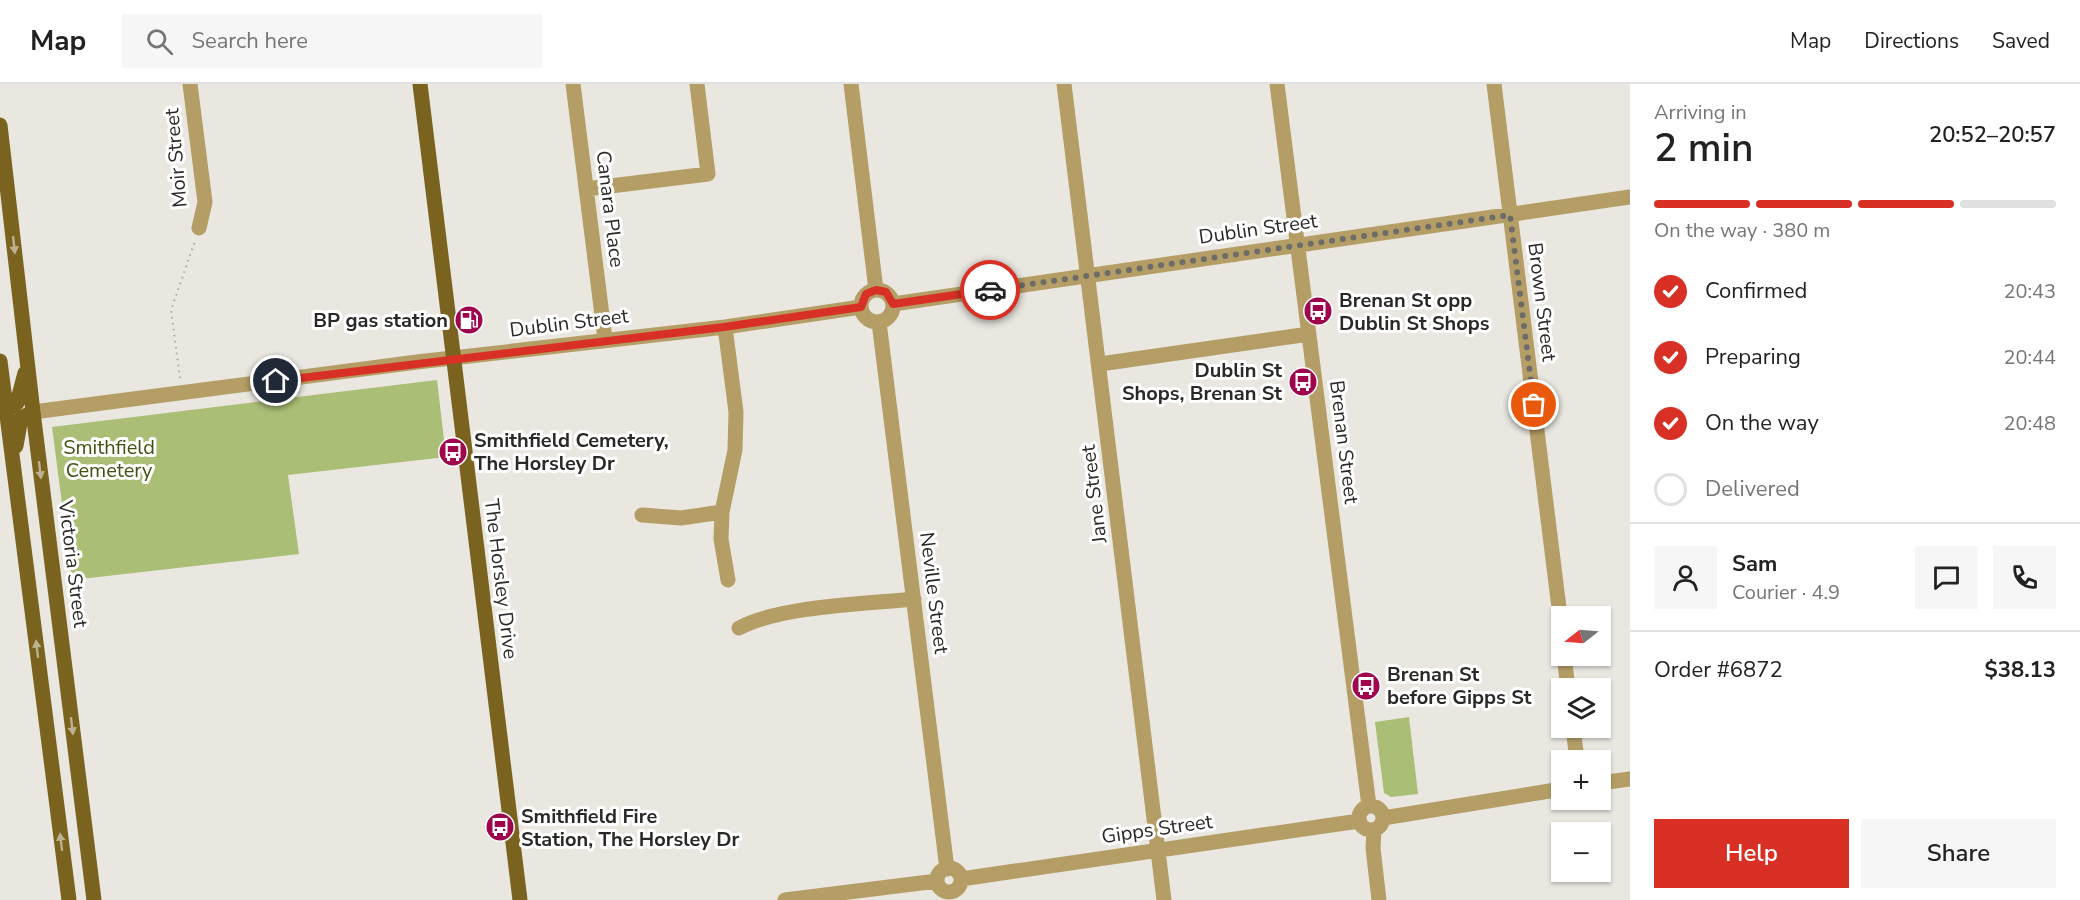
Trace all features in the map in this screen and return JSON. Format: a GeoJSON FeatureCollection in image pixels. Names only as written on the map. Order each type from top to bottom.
{"type":"FeatureCollection","features":[{"type":"Feature","properties":{"kind":"main road","name":"The Horsley Drive"},"geometry":{"type":"LineString","coordinates":[[420,84],[520,900]]}},
{"type":"Feature","properties":{"kind":"main road","name":"Victoria Street"},"geometry":{"type":"LineString","coordinates":[[0,124],[27,363],[94,900]]}},
{"type":"Feature","properties":{"kind":"main road"},"geometry":{"type":"LineString","coordinates":[[0,361],[3,412],[13,465],[69,900]]}},
{"type":"Feature","properties":{"kind":"main road"},"geometry":{"type":"LineString","coordinates":[[3,412],[17,403],[27,363]]}},
{"type":"Feature","properties":{"kind":"main road"},"geometry":{"type":"LineString","coordinates":[[13,465],[21,418],[33,412]]}},
{"type":"Feature","properties":{"kind":"street","name":"Moir Street"},"geometry":{"type":"LineString","coordinates":[[190,84],[205,202],[200,228]]}},
{"type":"Feature","properties":{"kind":"street","name":"Canara Place"},"geometry":{"type":"LineString","coordinates":[[573,84],[605,339]]}},
{"type":"Feature","properties":{"kind":"street"},"geometry":{"type":"LineString","coordinates":[[586,189],[708,174],[697,84]]}},
{"type":"Feature","properties":{"kind":"street"},"geometry":{"type":"LineString","coordinates":[[851,84],[876,290]]}},
{"type":"Feature","properties":{"kind":"street","name":"Jane Street"},"geometry":{"type":"LineString","coordinates":[[1064,84],[1164,900]]}},
{"type":"Feature","properties":{"kind":"street","name":"Brenan Street"},"geometry":{"type":"LineString","coordinates":[[1277,84],[1369,806]]}},
{"type":"Feature","properties":{"kind":"street","name":"Brown Street"},"geometry":{"type":"LineString","coordinates":[[1494,84],[1559,606]]}},
{"type":"Feature","properties":{"kind":"street","name":"Dublin Street"},"geometry":{"type":"LineString","coordinates":[[893,304],[1630,197]]}},
{"type":"Feature","properties":{"kind":"street"},"geometry":{"type":"LineString","coordinates":[[876,290],[886,292],[893,304],[886,319],[879,322],[868,319],[861,307],[866,294],[876,290]]}},
{"type":"Feature","properties":{"kind":"street","name":"Dublin Street"},"geometry":{"type":"LineString","coordinates":[[33,412],[605,339],[724,327],[861,307]]}},
{"type":"Feature","properties":{"kind":"street","name":"Neville Street"},"geometry":{"type":"LineString","coordinates":[[879,322],[914,599],[942,875]]}},
{"type":"Feature","properties":{"kind":"street"},"geometry":{"type":"LineString","coordinates":[[724,327],[736,412],[735,450],[722,512],[721,539],[728,580]]}},
{"type":"Feature","properties":{"kind":"street"},"geometry":{"type":"LineString","coordinates":[[1100,364],[1309,334]]}},
{"type":"Feature","properties":{"kind":"street"},"geometry":{"type":"LineString","coordinates":[[642,515],[681,518],[722,512]]}},
{"type":"Feature","properties":{"kind":"street"},"geometry":{"type":"LineString","coordinates":[[739,628],[756,619],[782,614],[914,599]]}},
{"type":"Feature","properties":{"kind":"street"},"geometry":{"type":"LineString","coordinates":[[1611,782],[1630,779]]}},
{"type":"Feature","properties":{"kind":"street"},"geometry":{"type":"LineString","coordinates":[[1379,900],[1373,848],[1378,824],[1379,809],[1369,806],[1361,810],[1359,820],[1364,828],[1378,824],[1551,791]]}},
{"type":"Feature","properties":{"kind":"street","name":"Gipps Street"},"geometry":{"type":"LineString","coordinates":[[961,879],[1359,820]]}},
{"type":"Feature","properties":{"kind":"street"},"geometry":{"type":"LineString","coordinates":[[785,900],[942,875],[955,870],[961,879],[958,888],[950,896],[942,889],[942,875]]}},
{"type":"Feature","properties":{"kind":"path"},"geometry":{"type":"LineString","coordinates":[[182,393],[171,310],[200,228]]}},
{"type":"Feature","properties":{"kind":"green space","name":"Smithfield Cemetery"},"geometry":{"type":"Polygon","coordinates":[[[437,380],[446,457],[288,475],[299,554],[72,580],[52,427],[437,380]]]}},
{"type":"Feature","properties":{"kind":"green space"},"geometry":{"type":"Polygon","coordinates":[[[1409,717],[1418,794],[1391,797],[1384,793],[1375,722],[1409,717]]]}},
{"type":"Feature","properties":{"kind":"way so far"},"geometry":{"type":"LineString","coordinates":[[990,290],[1510,215],[1534,405]]}},
{"type":"Feature","properties":{"kind":"place","name":"Brenan St opp Dublin St Shops"},"geometry":{"type":"Point","coordinates":[1318,311]}},
{"type":"Feature","properties":{"kind":"place","name":"BP gas station"},"geometry":{"type":"Point","coordinates":[469,320]}},
{"type":"Feature","properties":{"kind":"place","name":"Dublin St Shops, Brenan St"},"geometry":{"type":"Point","coordinates":[1303,382]}},
{"type":"Feature","properties":{"kind":"place","name":"Smithfield Cemetery, The Horsley Dr"},"geometry":{"type":"Point","coordinates":[453,452]}},
{"type":"Feature","properties":{"kind":"place","name":"Brenan St before Gipps St"},"geometry":{"type":"Point","coordinates":[1366,686]}},
{"type":"Feature","properties":{"kind":"place","name":"Smithfield Fire Station, The Horsley Dr"},"geometry":{"type":"Point","coordinates":[500,827]}},
{"type":"Feature","properties":{"kind":"route"},"geometry":{"type":"LineString","coordinates":[[276,381],[605,339],[724,327],[861,307],[866,294],[876,290],[886,292],[893,304],[990,290]]}}]}
